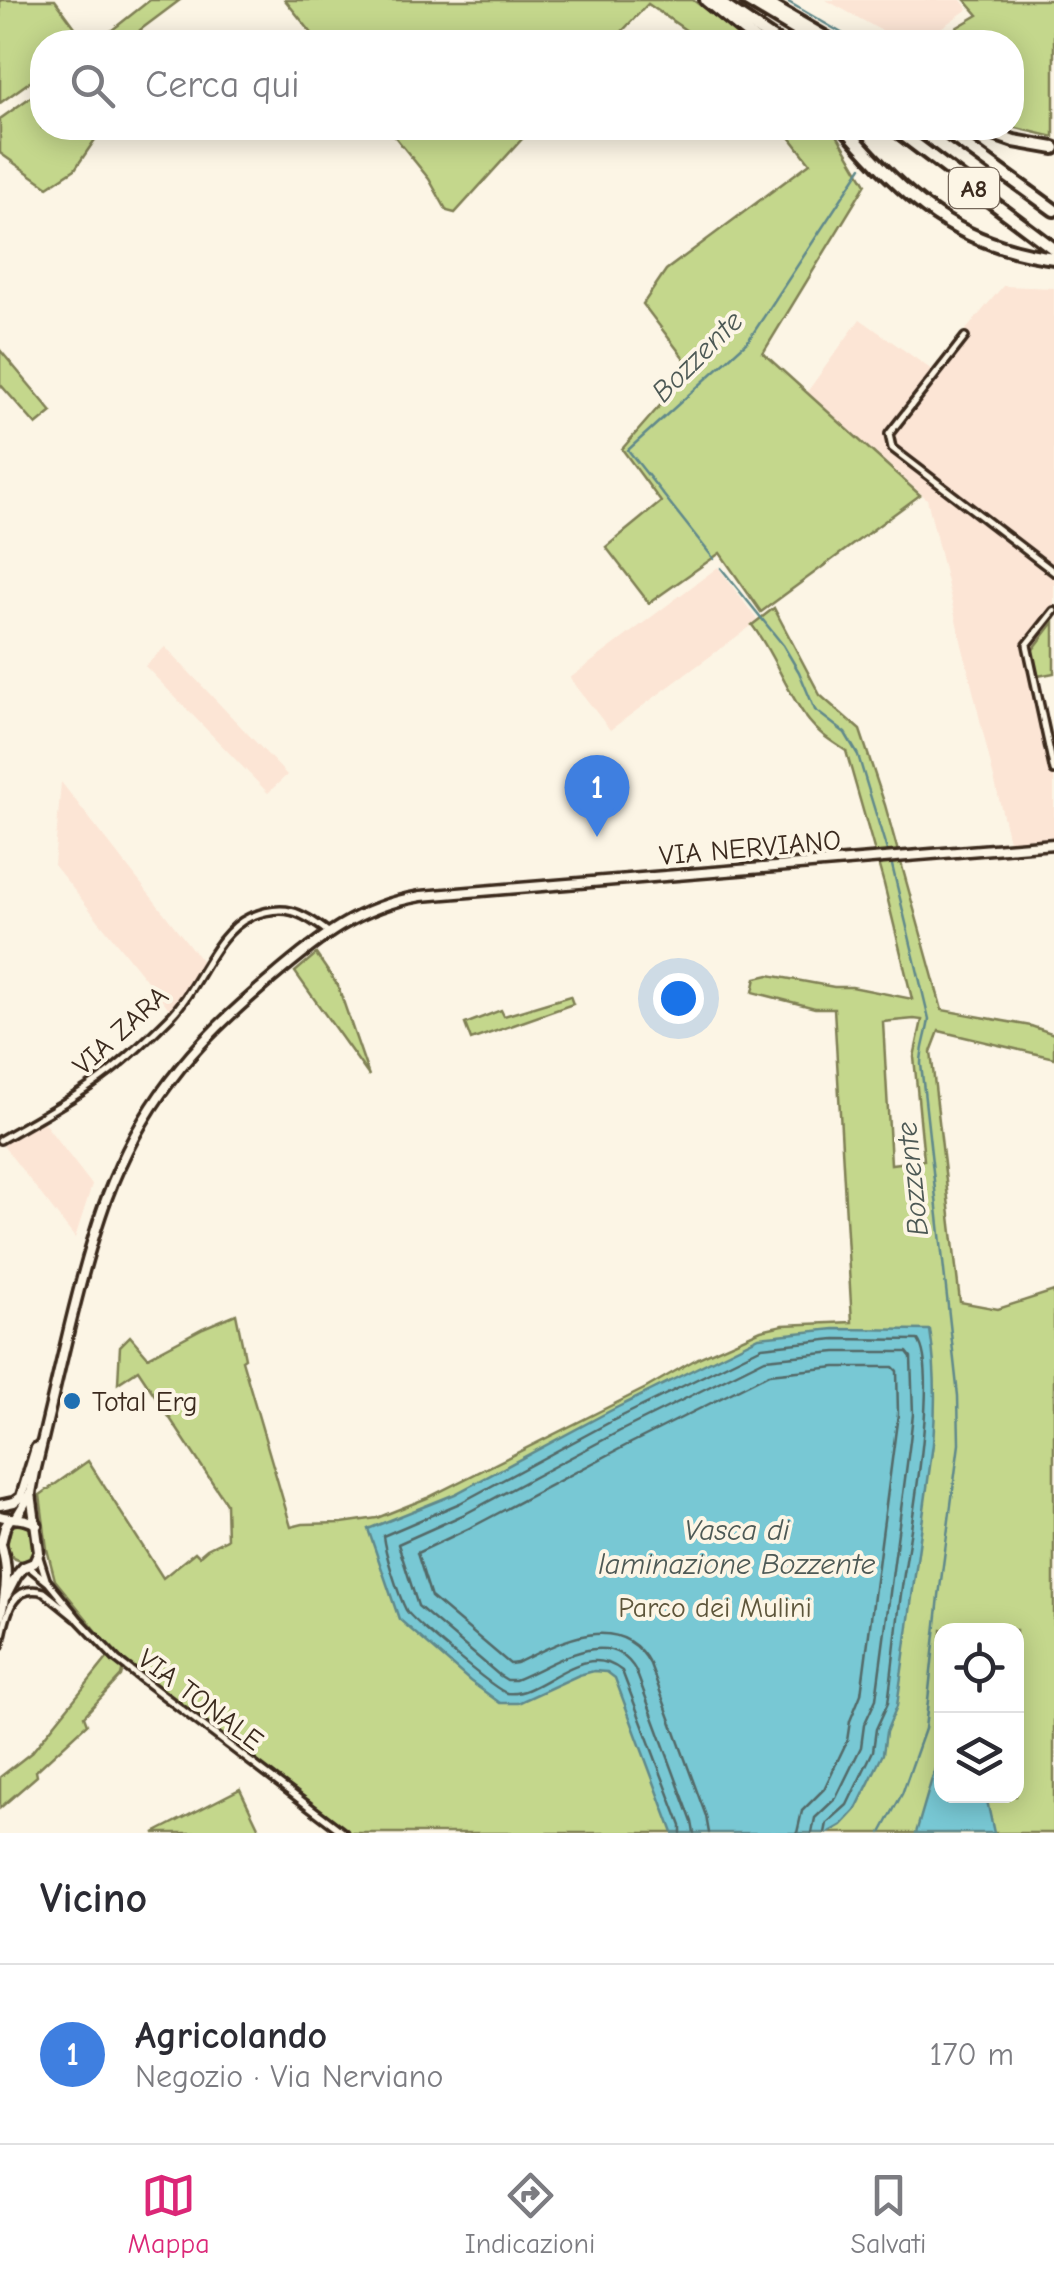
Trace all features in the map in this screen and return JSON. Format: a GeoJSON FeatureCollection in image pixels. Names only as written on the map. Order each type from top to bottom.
{"type":"FeatureCollection","features":[{"type":"Feature","properties":{"kind":"highway"},"geometry":{"type":"LineString","coordinates":[[706,0],[743,30]]}},
{"type":"Feature","properties":{"kind":"highway"},"geometry":{"type":"LineString","coordinates":[[715,0],[759,30]]}},
{"type":"Feature","properties":{"kind":"highway"},"geometry":{"type":"LineString","coordinates":[[746,0],[796,30]]}},
{"type":"Feature","properties":{"kind":"highway"},"geometry":{"type":"LineString","coordinates":[[761,0],[812,30]]}},
{"type":"Feature","properties":{"kind":"highway"},"geometry":{"type":"LineString","coordinates":[[855,140],[912,199],[943,221],[992,244],[1054,258]]}},
{"type":"Feature","properties":{"kind":"highway","name":"A8"},"geometry":{"type":"LineString","coordinates":[[910,140],[1054,249]]}},
{"type":"Feature","properties":{"kind":"highway","name":"A8"},"geometry":{"type":"LineString","coordinates":[[958,140],[1054,210]]}},
{"type":"Feature","properties":{"kind":"highway"},"geometry":{"type":"LineString","coordinates":[[1011,140],[1054,148]]}},
{"type":"Feature","properties":{"kind":"street"},"geometry":{"type":"LineString","coordinates":[[965,337],[889,434],[892,448],[1054,572]]}},
{"type":"Feature","properties":{"kind":"street"},"geometry":{"type":"LineString","coordinates":[[1054,612],[1027,645],[1054,771]]}},
{"type":"Feature","properties":{"kind":"street","name":"VIA NERVIANO"},"geometry":{"type":"LineString","coordinates":[[51,1406],[94,1230],[129,1146],[160,1094],[198,1046],[328,932],[367,911],[422,896],[1054,844]]}},
{"type":"Feature","properties":{"kind":"street","name":"VIA ZARA"},"geometry":{"type":"LineString","coordinates":[[0,1140],[97,1082],[162,1026],[188,996],[221,942],[240,923],[260,914],[291,910],[304,914],[328,932]]}},
{"type":"Feature","properties":{"kind":"street"},"geometry":{"type":"LineString","coordinates":[[6,1596],[38,1555],[31,1493],[51,1406]]}},
{"type":"Feature","properties":{"kind":"street"},"geometry":{"type":"LineString","coordinates":[[0,1505],[14,1502],[24,1489],[44,1416],[51,1406]]}},
{"type":"Feature","properties":{"kind":"street"},"geometry":{"type":"LineString","coordinates":[[0,1617],[6,1596],[6,1563],[1,1545],[5,1526],[31,1493]]}},
{"type":"Feature","properties":{"kind":"street"},"geometry":{"type":"LineString","coordinates":[[8,1518],[26,1518],[36,1525]]}},
{"type":"Feature","properties":{"kind":"street"},"geometry":{"type":"LineString","coordinates":[[1,1545],[13,1565],[26,1567],[48,1582]]}},
{"type":"Feature","properties":{"kind":"street"},"geometry":{"type":"LineString","coordinates":[[38,1555],[48,1582]]}},
{"type":"Feature","properties":{"kind":"street","name":"VIA TONALE"},"geometry":{"type":"LineString","coordinates":[[48,1582],[117,1660],[344,1833]]}},
{"type":"Feature","properties":{"kind":"street"},"geometry":{"type":"LineString","coordinates":[[0,1645],[15,1597],[27,1590],[44,1592],[79,1620]]}},
{"type":"Feature","properties":{"kind":"shaded area"},"geometry":{"type":"Polygon","coordinates":[[[826,0],[961,0],[968,9],[938,30],[880,30],[826,0]]]}},
{"type":"Feature","properties":{"kind":"shaded area"},"geometry":{"type":"Polygon","coordinates":[[[1003,286],[1054,288],[1054,622],[1033,651],[1054,747],[1054,841],[1010,845],[927,499],[807,392],[860,319],[932,370],[1003,286]]]}},
{"type":"Feature","properties":{"kind":"shaded area"},"geometry":{"type":"Polygon","coordinates":[[[718,567],[758,621],[610,730],[570,678],[718,567]]]}},
{"type":"Feature","properties":{"kind":"shaded area"},"geometry":{"type":"Polygon","coordinates":[[[165,647],[287,775],[268,793],[145,666],[165,647]]]}},
{"type":"Feature","properties":{"kind":"shaded area"},"geometry":{"type":"Polygon","coordinates":[[[61,782],[204,964],[171,1011],[54,865],[61,782]]]}},
{"type":"Feature","properties":{"kind":"shaded area"},"geometry":{"type":"Polygon","coordinates":[[[41,1119],[92,1185],[75,1238],[1,1143],[41,1119]]]}},
{"type":"Feature","properties":{"kind":"green space"},"geometry":{"type":"Polygon","coordinates":[[[0,0],[55,0],[77,30],[30,30],[30,82],[0,103],[0,0]]]}},
{"type":"Feature","properties":{"kind":"green space"},"geometry":{"type":"Polygon","coordinates":[[[150,0],[180,0],[140,30],[112,30],[150,0]]]}},
{"type":"Feature","properties":{"kind":"green space"},"geometry":{"type":"Polygon","coordinates":[[[285,0],[693,0],[734,30],[686,30],[648,4],[623,30],[309,30],[285,0]]]}},
{"type":"Feature","properties":{"kind":"green space"},"geometry":{"type":"Polygon","coordinates":[[[965,0],[1054,0],[1054,137],[1024,130],[1024,30],[952,30],[978,15],[965,0]]]}},
{"type":"Feature","properties":{"kind":"green space"},"geometry":{"type":"Polygon","coordinates":[[[30,98],[30,140],[95,140],[75,169],[48,187],[0,153],[0,119],[30,98]]]}},
{"type":"Feature","properties":{"kind":"green space"},"geometry":{"type":"Polygon","coordinates":[[[398,140],[521,140],[455,213],[447,211],[429,179],[398,140]]]}},
{"type":"Feature","properties":{"kind":"green space"},"geometry":{"type":"Polygon","coordinates":[[[792,140],[840,140],[866,184],[763,353],[920,495],[761,612],[720,553],[649,603],[606,547],[661,502],[622,449],[692,369],[643,304],[666,270],[810,163],[792,140]]]}},
{"type":"Feature","properties":{"kind":"green space"},"geometry":{"type":"Polygon","coordinates":[[[0,350],[52,412],[36,425],[0,384],[0,350]]]}},
{"type":"Feature","properties":{"kind":"green space","name":"Parco dei Mulini"},"geometry":{"type":"Polygon","coordinates":[[[774,608],[820,695],[860,730],[942,1010],[1031,1026],[1054,1034],[1054,1058],[939,1031],[931,1052],[960,1302],[998,1309],[1054,1291],[1054,1833],[348,1833],[125,1660],[121,1676],[84,1716],[87,1724],[0,1808],[0,1777],[32,1752],[113,1651],[55,1580],[40,1495],[88,1461],[163,1578],[195,1552],[199,1556],[227,1539],[226,1503],[138,1370],[118,1383],[120,1346],[130,1336],[148,1357],[236,1314],[245,1358],[242,1360],[291,1527],[377,1518],[427,1498],[698,1358],[761,1330],[783,1325],[852,1322],[834,1008],[815,1008],[753,992],[756,978],[769,975],[912,999],[846,751],[809,721],[752,625],[774,608]],[[922,1020],[883,1022],[891,1164],[924,1160],[914,1057],[922,1020]]]}},
{"type":"Feature","properties":{"kind":"green space"},"geometry":{"type":"Polygon","coordinates":[[[1054,622],[1054,673],[1038,676],[1032,651],[1054,622]]]}},
{"type":"Feature","properties":{"kind":"green space"},"geometry":{"type":"Polygon","coordinates":[[[316,954],[338,986],[369,1076],[295,972],[316,954]]]}},
{"type":"Feature","properties":{"kind":"green space"},"geometry":{"type":"Polygon","coordinates":[[[570,996],[573,1004],[471,1040],[465,1024],[501,1010],[504,1016],[570,996]]]}},
{"type":"Feature","properties":{"kind":"green space"},"geometry":{"type":"Polygon","coordinates":[[[22,1523],[32,1530],[36,1541],[27,1561],[11,1555],[7,1545],[10,1527],[22,1523]]]}},
{"type":"Feature","properties":{"kind":"green space"},"geometry":{"type":"Polygon","coordinates":[[[240,1789],[261,1833],[154,1833],[240,1789]]]}},
{"type":"Feature","properties":{"kind":"water","name":"Vasca di laminazione Bozzente"},"geometry":{"type":"Polygon","coordinates":[[[834,1329],[930,1330],[932,1344],[933,1444],[897,1706],[886,1732],[883,1754],[855,1811],[828,1833],[673,1833],[615,1678],[607,1672],[594,1671],[518,1703],[500,1703],[399,1619],[368,1529],[455,1494],[759,1337],[834,1329]]]}},
{"type":"Feature","properties":{"kind":"water"},"geometry":{"type":"Polygon","coordinates":[[[934,1772],[934,1803],[988,1803],[994,1833],[916,1833],[934,1772]]]}},
{"type":"Feature","properties":{"kind":"waterway","name":"Bozzente"},"geometry":{"type":"LineString","coordinates":[[785,0],[836,30]]}},
{"type":"Feature","properties":{"kind":"waterway","name":"Bozzente"},"geometry":{"type":"LineString","coordinates":[[714,559],[628,450],[748,341],[862,167]]}},
{"type":"Feature","properties":{"kind":"waterway","name":"Bozzente"},"geometry":{"type":"LineString","coordinates":[[721,568],[783,645],[815,710],[845,733],[858,755],[888,854]]}},
{"type":"Feature","properties":{"kind":"waterway","name":"Bozzente"},"geometry":{"type":"LineString","coordinates":[[881,1833],[902,1794],[925,1729],[959,1444],[958,1396],[921,1064],[929,1019],[891,861]]}},
{"type":"Feature","properties":{"kind":"place","name":"Agricolando"},"geometry":{"type":"Point","coordinates":[597,837]}},
{"type":"Feature","properties":{"kind":"place","name":"Total Erg"},"geometry":{"type":"Point","coordinates":[72,1401]}}]}
